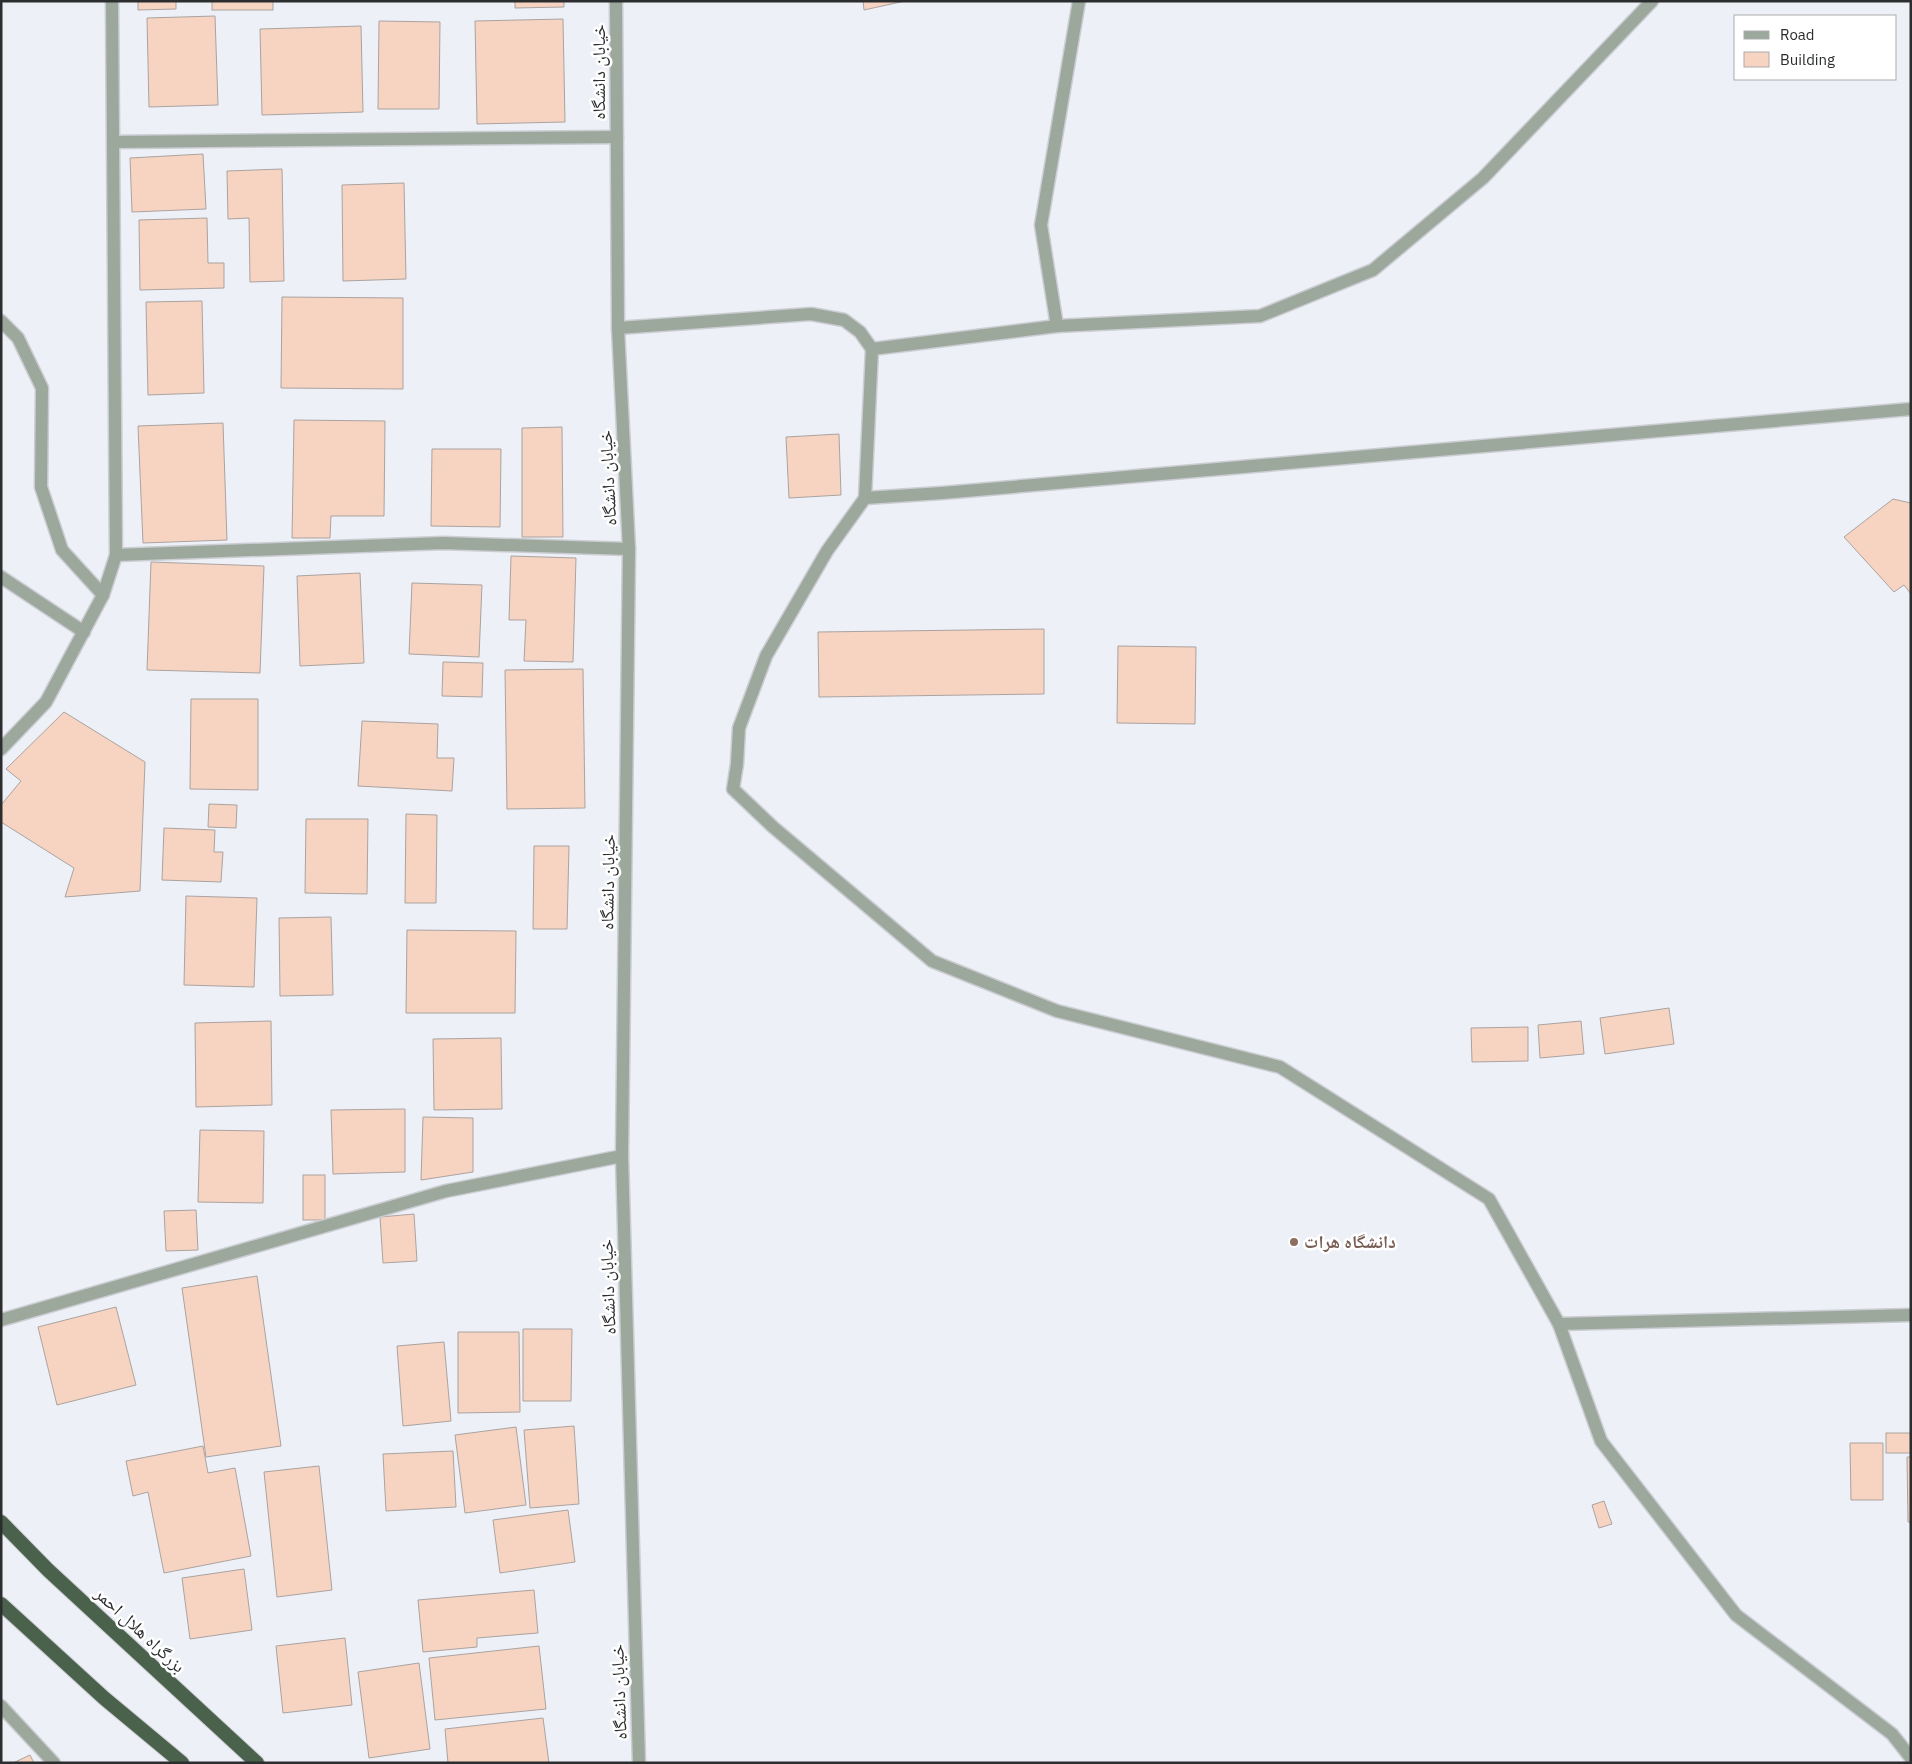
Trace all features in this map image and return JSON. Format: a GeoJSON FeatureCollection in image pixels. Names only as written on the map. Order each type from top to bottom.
{"type":"FeatureCollection","features":[{"type":"Feature","properties":{"kind":"highway","name":"بزرگراه هلال احمر"},"geometry":{"type":"LineString","coordinates":[[1,1522],[48,1570],[257,1763]]}},
{"type":"Feature","properties":{"kind":"highway"},"geometry":{"type":"LineString","coordinates":[[1,1604],[104,1698],[182,1763]]}},
{"type":"Feature","properties":{"kind":"street"},"geometry":{"type":"LineString","coordinates":[[1,749],[46,702],[103,595],[116,555],[112,1]]}},
{"type":"Feature","properties":{"kind":"street","name":"خیابان دانشگاه"},"geometry":{"type":"LineString","coordinates":[[616,1],[618,328],[629,549],[622,1156],[638,1763]]}},
{"type":"Feature","properties":{"kind":"street"},"geometry":{"type":"LineString","coordinates":[[1056,326],[1041,225],[1079,1]]}},
{"type":"Feature","properties":{"kind":"street"},"geometry":{"type":"LineString","coordinates":[[872,349],[1056,326],[1260,316],[1373,270],[1483,178],[1652,1]]}},
{"type":"Feature","properties":{"kind":"street"},"geometry":{"type":"LineString","coordinates":[[114,142],[617,137]]}},
{"type":"Feature","properties":{"kind":"street"},"geometry":{"type":"LineString","coordinates":[[618,328],[811,314],[844,320],[860,332],[872,349],[865,498],[827,551],[766,656],[739,728],[737,764],[733,789],[773,828],[932,961],[1057,1011],[1280,1067],[1489,1199],[1559,1324],[1601,1441],[1736,1615],[1892,1734],[1911,1758]]}},
{"type":"Feature","properties":{"kind":"street"},"geometry":{"type":"LineString","coordinates":[[1,321],[18,338],[42,388],[41,486],[62,550],[103,595]]}},
{"type":"Feature","properties":{"kind":"street"},"geometry":{"type":"LineString","coordinates":[[865,498],[972,491],[1911,409]]}},
{"type":"Feature","properties":{"kind":"street"},"geometry":{"type":"LineString","coordinates":[[116,555],[442,543],[629,549]]}},
{"type":"Feature","properties":{"kind":"street"},"geometry":{"type":"LineString","coordinates":[[1,577],[84,632]]}},
{"type":"Feature","properties":{"kind":"street"},"geometry":{"type":"LineString","coordinates":[[1,1320],[446,1191],[622,1156]]}},
{"type":"Feature","properties":{"kind":"street"},"geometry":{"type":"LineString","coordinates":[[1559,1324],[1911,1315]]}},
{"type":"Feature","properties":{"kind":"street"},"geometry":{"type":"LineString","coordinates":[[1,1706],[54,1763]]}},
{"type":"Feature","properties":{"kind":"building"},"geometry":{"type":"Polygon","coordinates":[[[138,1],[176,1],[176,9],[138,10],[138,1]]]}},
{"type":"Feature","properties":{"kind":"building"},"geometry":{"type":"Polygon","coordinates":[[[212,1],[273,1],[273,10],[212,10],[212,1]]]}},
{"type":"Feature","properties":{"kind":"building"},"geometry":{"type":"Polygon","coordinates":[[[515,1],[564,1],[564,7],[515,8],[515,1]]]}},
{"type":"Feature","properties":{"kind":"building"},"geometry":{"type":"Polygon","coordinates":[[[863,1],[905,1],[864,10],[863,1]]]}},
{"type":"Feature","properties":{"kind":"building"},"geometry":{"type":"Polygon","coordinates":[[[215,16],[218,105],[149,107],[147,18],[215,16]]]}},
{"type":"Feature","properties":{"kind":"building"},"geometry":{"type":"Polygon","coordinates":[[[563,19],[565,122],[477,124],[475,21],[563,19]]]}},
{"type":"Feature","properties":{"kind":"building"},"geometry":{"type":"Polygon","coordinates":[[[379,21],[440,22],[439,109],[378,109],[379,21]]]}},
{"type":"Feature","properties":{"kind":"building"},"geometry":{"type":"Polygon","coordinates":[[[361,26],[363,112],[262,115],[260,29],[361,26]]]}},
{"type":"Feature","properties":{"kind":"building"},"geometry":{"type":"Polygon","coordinates":[[[203,154],[206,209],[132,212],[130,158],[203,154]]]}},
{"type":"Feature","properties":{"kind":"building"},"geometry":{"type":"Polygon","coordinates":[[[282,169],[284,281],[250,282],[249,218],[228,219],[227,171],[282,169]]]}},
{"type":"Feature","properties":{"kind":"building"},"geometry":{"type":"Polygon","coordinates":[[[404,183],[406,279],[343,281],[342,185],[404,183]]]}},
{"type":"Feature","properties":{"kind":"building"},"geometry":{"type":"Polygon","coordinates":[[[207,218],[208,263],[224,263],[224,288],[140,290],[139,220],[207,218]]]}},
{"type":"Feature","properties":{"kind":"building"},"geometry":{"type":"Polygon","coordinates":[[[282,297],[403,298],[403,389],[281,388],[282,297]]]}},
{"type":"Feature","properties":{"kind":"building"},"geometry":{"type":"Polygon","coordinates":[[[202,301],[204,393],[148,395],[146,302],[202,301]]]}},
{"type":"Feature","properties":{"kind":"building"},"geometry":{"type":"Polygon","coordinates":[[[294,420],[385,421],[384,516],[331,516],[330,538],[292,538],[294,420]]]}},
{"type":"Feature","properties":{"kind":"building"},"geometry":{"type":"Polygon","coordinates":[[[223,423],[227,540],[143,543],[138,426],[223,423]]]}},
{"type":"Feature","properties":{"kind":"building"},"geometry":{"type":"Polygon","coordinates":[[[562,427],[563,537],[522,537],[522,428],[562,427]]]}},
{"type":"Feature","properties":{"kind":"building"},"geometry":{"type":"Polygon","coordinates":[[[839,434],[841,495],[789,498],[786,437],[839,434]]]}},
{"type":"Feature","properties":{"kind":"building"},"geometry":{"type":"Polygon","coordinates":[[[432,449],[501,449],[500,527],[431,526],[432,449]]]}},
{"type":"Feature","properties":{"kind":"building"},"geometry":{"type":"Polygon","coordinates":[[[1893,499],[1911,503],[1911,594],[1904,585],[1894,592],[1844,537],[1893,499]]]}},
{"type":"Feature","properties":{"kind":"building"},"geometry":{"type":"Polygon","coordinates":[[[511,556],[576,558],[573,662],[524,661],[526,620],[509,620],[511,556]]]}},
{"type":"Feature","properties":{"kind":"building"},"geometry":{"type":"Polygon","coordinates":[[[151,562],[264,566],[260,673],[147,670],[151,562]]]}},
{"type":"Feature","properties":{"kind":"building"},"geometry":{"type":"Polygon","coordinates":[[[360,573],[364,663],[300,666],[297,576],[360,573]]]}},
{"type":"Feature","properties":{"kind":"building"},"geometry":{"type":"Polygon","coordinates":[[[412,583],[482,585],[479,657],[409,654],[412,583]]]}},
{"type":"Feature","properties":{"kind":"building"},"geometry":{"type":"Polygon","coordinates":[[[1044,629],[1044,694],[819,697],[818,632],[1044,629]]]}},
{"type":"Feature","properties":{"kind":"building"},"geometry":{"type":"Polygon","coordinates":[[[1118,646],[1196,647],[1195,724],[1117,723],[1118,646]]]}},
{"type":"Feature","properties":{"kind":"building"},"geometry":{"type":"Polygon","coordinates":[[[443,662],[483,663],[482,697],[442,696],[443,662]]]}},
{"type":"Feature","properties":{"kind":"building"},"geometry":{"type":"Polygon","coordinates":[[[583,669],[585,808],[507,809],[505,670],[583,669]]]}},
{"type":"Feature","properties":{"kind":"building"},"geometry":{"type":"Polygon","coordinates":[[[191,699],[258,699],[258,790],[190,789],[191,699]]]}},
{"type":"Feature","properties":{"kind":"building"},"geometry":{"type":"Polygon","coordinates":[[[64,712],[145,762],[140,891],[65,897],[74,868],[1,822],[1,805],[21,781],[6,769],[64,712]]]}},
{"type":"Feature","properties":{"kind":"building"},"geometry":{"type":"Polygon","coordinates":[[[362,721],[438,724],[437,758],[454,758],[452,791],[358,786],[362,721]]]}},
{"type":"Feature","properties":{"kind":"building"},"geometry":{"type":"Polygon","coordinates":[[[209,804],[237,805],[236,828],[208,827],[209,804]]]}},
{"type":"Feature","properties":{"kind":"building"},"geometry":{"type":"Polygon","coordinates":[[[406,814],[437,815],[436,903],[405,903],[406,814]]]}},
{"type":"Feature","properties":{"kind":"building"},"geometry":{"type":"Polygon","coordinates":[[[306,819],[368,819],[367,894],[305,893],[306,819]]]}},
{"type":"Feature","properties":{"kind":"building"},"geometry":{"type":"Polygon","coordinates":[[[164,828],[215,830],[214,852],[223,852],[221,882],[162,880],[164,828]]]}},
{"type":"Feature","properties":{"kind":"building"},"geometry":{"type":"Polygon","coordinates":[[[534,846],[569,846],[567,929],[533,929],[534,846]]]}},
{"type":"Feature","properties":{"kind":"building"},"geometry":{"type":"Polygon","coordinates":[[[186,896],[257,898],[254,987],[184,985],[186,896]]]}},
{"type":"Feature","properties":{"kind":"building"},"geometry":{"type":"Polygon","coordinates":[[[331,917],[333,995],[280,996],[279,918],[331,917]]]}},
{"type":"Feature","properties":{"kind":"building"},"geometry":{"type":"Polygon","coordinates":[[[407,930],[516,931],[515,1013],[406,1013],[407,930]]]}},
{"type":"Feature","properties":{"kind":"building"},"geometry":{"type":"Polygon","coordinates":[[[1669,1008],[1674,1044],[1605,1054],[1600,1018],[1669,1008]]]}},
{"type":"Feature","properties":{"kind":"building"},"geometry":{"type":"Polygon","coordinates":[[[271,1021],[272,1105],[196,1107],[195,1023],[271,1021]]]}},
{"type":"Feature","properties":{"kind":"building"},"geometry":{"type":"Polygon","coordinates":[[[1581,1021],[1584,1054],[1540,1058],[1538,1025],[1581,1021]]]}},
{"type":"Feature","properties":{"kind":"building"},"geometry":{"type":"Polygon","coordinates":[[[1528,1027],[1528,1061],[1472,1062],[1471,1028],[1528,1027]]]}},
{"type":"Feature","properties":{"kind":"building"},"geometry":{"type":"Polygon","coordinates":[[[501,1038],[502,1109],[434,1110],[433,1039],[501,1038]]]}},
{"type":"Feature","properties":{"kind":"building"},"geometry":{"type":"Polygon","coordinates":[[[405,1109],[405,1172],[333,1174],[331,1110],[405,1109]]]}},
{"type":"Feature","properties":{"kind":"building"},"geometry":{"type":"Polygon","coordinates":[[[423,1117],[473,1118],[473,1172],[421,1180],[423,1117]]]}},
{"type":"Feature","properties":{"kind":"building"},"geometry":{"type":"Polygon","coordinates":[[[200,1130],[264,1131],[263,1203],[198,1202],[200,1130]]]}},
{"type":"Feature","properties":{"kind":"building"},"geometry":{"type":"Polygon","coordinates":[[[303,1175],[325,1175],[325,1220],[303,1220],[303,1175]]]}},
{"type":"Feature","properties":{"kind":"building"},"geometry":{"type":"Polygon","coordinates":[[[196,1210],[198,1250],[166,1251],[164,1211],[196,1210]]]}},
{"type":"Feature","properties":{"kind":"building"},"geometry":{"type":"Polygon","coordinates":[[[414,1214],[417,1261],[383,1263],[380,1217],[414,1214]]]}},
{"type":"Feature","properties":{"kind":"building"},"geometry":{"type":"Polygon","coordinates":[[[257,1276],[281,1446],[206,1457],[182,1288],[257,1276]]]}},
{"type":"Feature","properties":{"kind":"building"},"geometry":{"type":"Polygon","coordinates":[[[116,1307],[136,1385],[57,1405],[38,1327],[116,1307]]]}},
{"type":"Feature","properties":{"kind":"building"},"geometry":{"type":"Polygon","coordinates":[[[523,1329],[572,1329],[571,1401],[523,1401],[523,1329]]]}},
{"type":"Feature","properties":{"kind":"building"},"geometry":{"type":"Polygon","coordinates":[[[458,1332],[519,1332],[520,1412],[458,1413],[458,1332]]]}},
{"type":"Feature","properties":{"kind":"building"},"geometry":{"type":"Polygon","coordinates":[[[444,1342],[451,1421],[403,1426],[397,1346],[444,1342]]]}},
{"type":"Feature","properties":{"kind":"building"},"geometry":{"type":"Polygon","coordinates":[[[574,1426],[579,1504],[530,1508],[524,1430],[574,1426]]]}},
{"type":"Feature","properties":{"kind":"building"},"geometry":{"type":"Polygon","coordinates":[[[516,1427],[526,1505],[465,1513],[455,1435],[516,1427]]]}},
{"type":"Feature","properties":{"kind":"building"},"geometry":{"type":"Polygon","coordinates":[[[1886,1433],[1911,1433],[1911,1453],[1886,1453],[1886,1433]]]}},
{"type":"Feature","properties":{"kind":"building"},"geometry":{"type":"Polygon","coordinates":[[[1850,1443],[1883,1443],[1883,1500],[1851,1500],[1850,1443]]]}},
{"type":"Feature","properties":{"kind":"building"},"geometry":{"type":"Polygon","coordinates":[[[203,1446],[208,1473],[235,1468],[251,1556],[164,1573],[148,1492],[133,1496],[126,1461],[203,1446]]]}},
{"type":"Feature","properties":{"kind":"building"},"geometry":{"type":"Polygon","coordinates":[[[453,1451],[456,1507],[386,1511],[383,1454],[453,1451]]]}},
{"type":"Feature","properties":{"kind":"building"},"geometry":{"type":"Polygon","coordinates":[[[1907,1457],[1911,1457],[1911,1522],[1908,1522],[1907,1457]]]}},
{"type":"Feature","properties":{"kind":"building"},"geometry":{"type":"Polygon","coordinates":[[[319,1466],[332,1590],[277,1597],[264,1472],[319,1466]]]}},
{"type":"Feature","properties":{"kind":"building"},"geometry":{"type":"Polygon","coordinates":[[[1604,1501],[1612,1524],[1599,1528],[1592,1505],[1604,1501]]]}},
{"type":"Feature","properties":{"kind":"building"},"geometry":{"type":"Polygon","coordinates":[[[568,1510],[575,1562],[500,1573],[493,1520],[568,1510]]]}},
{"type":"Feature","properties":{"kind":"building"},"geometry":{"type":"Polygon","coordinates":[[[244,1569],[252,1630],[190,1639],[182,1578],[244,1569]]]}},
{"type":"Feature","properties":{"kind":"building"},"geometry":{"type":"Polygon","coordinates":[[[534,1590],[538,1633],[477,1638],[477,1647],[423,1652],[418,1600],[534,1590]]]}},
{"type":"Feature","properties":{"kind":"building"},"geometry":{"type":"Polygon","coordinates":[[[345,1638],[352,1705],[283,1713],[276,1646],[345,1638]]]}},
{"type":"Feature","properties":{"kind":"building"},"geometry":{"type":"Polygon","coordinates":[[[539,1646],[546,1709],[435,1720],[429,1658],[539,1646]]]}},
{"type":"Feature","properties":{"kind":"building"},"geometry":{"type":"Polygon","coordinates":[[[419,1663],[430,1749],[369,1758],[358,1672],[419,1663]]]}},
{"type":"Feature","properties":{"kind":"building"},"geometry":{"type":"Polygon","coordinates":[[[543,1718],[549,1763],[448,1763],[445,1729],[543,1718]]]}},
{"type":"Feature","properties":{"kind":"building"},"geometry":{"type":"Polygon","coordinates":[[[30,1755],[34,1763],[13,1763],[30,1755]]]}},
{"type":"Feature","properties":{"kind":"place","name":"دانشگاه هرات"},"geometry":{"type":"Point","coordinates":[1294,1242]}}]}
